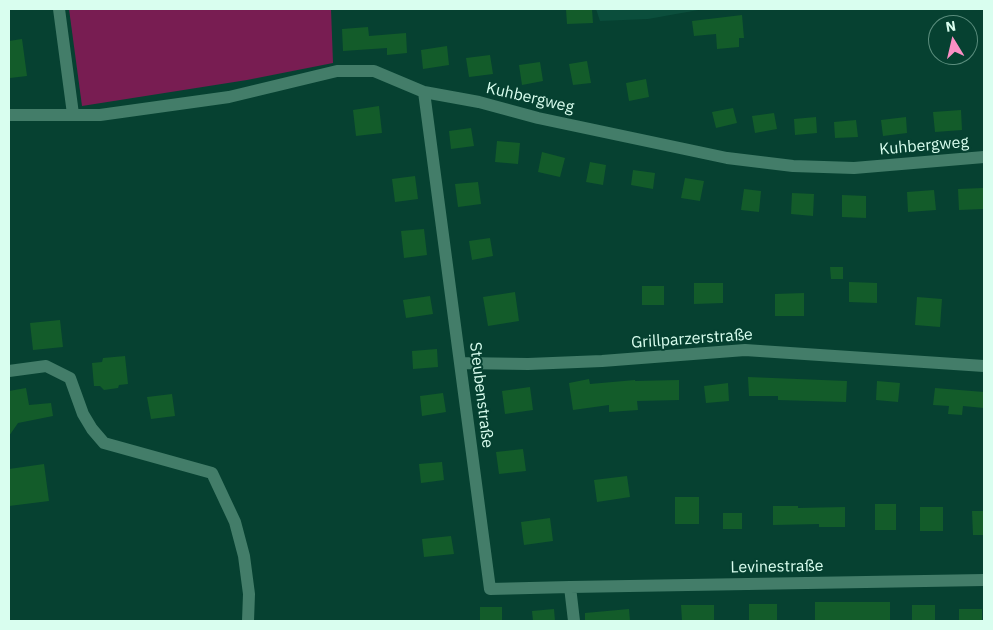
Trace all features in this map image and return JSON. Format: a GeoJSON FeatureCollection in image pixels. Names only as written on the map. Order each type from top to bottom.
{"type":"FeatureCollection","features":[{"type":"Feature","properties":{"kind":"street"},"geometry":{"type":"LineString","coordinates":[[59,9],[73,114]]}},
{"type":"Feature","properties":{"kind":"street","name":"Kuhbergweg"},"geometry":{"type":"LineString","coordinates":[[9,114],[100,115],[229,97],[337,71],[374,71],[424,92],[479,102],[538,118],[728,158],[793,166],[854,168],[984,157]]}},
{"type":"Feature","properties":{"kind":"street","name":"Steubenstraße"},"geometry":{"type":"LineString","coordinates":[[424,92],[490,589],[570,587]]}},
{"type":"Feature","properties":{"kind":"street","name":"Grillparzerstraße"},"geometry":{"type":"LineString","coordinates":[[461,363],[602,362],[745,350],[984,366]]}},
{"type":"Feature","properties":{"kind":"street"},"geometry":{"type":"LineString","coordinates":[[9,371],[46,366],[70,378],[87,421],[104,444],[212,473],[238,530],[244,556],[249,594],[248,621]]}},
{"type":"Feature","properties":{"kind":"street","name":"Levinestraße"},"geometry":{"type":"LineString","coordinates":[[570,587],[984,580]]}},
{"type":"Feature","properties":{"kind":"street"},"geometry":{"type":"LineString","coordinates":[[570,587],[574,621]]}},
{"type":"Feature","properties":{"kind":"shaded area"},"geometry":{"type":"Polygon","coordinates":[[[69,9],[331,9],[333,63],[247,80],[82,106],[69,9]]]}},
{"type":"Feature","properties":{"kind":"shaded area"},"geometry":{"type":"Polygon","coordinates":[[[596,9],[704,9],[648,19],[600,21],[596,9]]]}},
{"type":"Feature","properties":{"kind":"building"},"geometry":{"type":"Polygon","coordinates":[[[566,9],[592,9],[593,23],[567,24],[566,9]]]}},
{"type":"Feature","properties":{"kind":"building"},"geometry":{"type":"Polygon","coordinates":[[[742,15],[744,38],[739,38],[739,47],[717,49],[716,34],[694,36],[692,21],[742,15]]]}},
{"type":"Feature","properties":{"kind":"building"},"geometry":{"type":"Polygon","coordinates":[[[368,27],[369,36],[406,33],[407,53],[387,55],[387,48],[343,51],[342,29],[368,27]]]}},
{"type":"Feature","properties":{"kind":"building"},"geometry":{"type":"Polygon","coordinates":[[[22,39],[27,76],[10,78],[9,41],[22,39]]]}},
{"type":"Feature","properties":{"kind":"building"},"geometry":{"type":"Polygon","coordinates":[[[447,46],[449,65],[423,69],[421,50],[447,46]]]}},
{"type":"Feature","properties":{"kind":"building"},"geometry":{"type":"Polygon","coordinates":[[[490,55],[493,74],[469,77],[466,58],[490,55]]]}},
{"type":"Feature","properties":{"kind":"building"},"geometry":{"type":"Polygon","coordinates":[[[587,61],[591,83],[573,85],[569,64],[587,61]]]}},
{"type":"Feature","properties":{"kind":"building"},"geometry":{"type":"Polygon","coordinates":[[[540,62],[543,81],[522,85],[519,65],[540,62]]]}},
{"type":"Feature","properties":{"kind":"building"},"geometry":{"type":"Polygon","coordinates":[[[646,79],[649,97],[629,101],[626,83],[646,79]]]}},
{"type":"Feature","properties":{"kind":"building"},"geometry":{"type":"Polygon","coordinates":[[[379,106],[382,133],[356,136],[353,110],[379,106]]]}},
{"type":"Feature","properties":{"kind":"building"},"geometry":{"type":"Polygon","coordinates":[[[733,108],[737,123],[716,128],[712,112],[733,108]]]}},
{"type":"Feature","properties":{"kind":"building"},"geometry":{"type":"Polygon","coordinates":[[[961,110],[962,130],[935,132],[933,112],[961,110]]]}},
{"type":"Feature","properties":{"kind":"building"},"geometry":{"type":"Polygon","coordinates":[[[774,113],[777,129],[755,133],[752,116],[774,113]]]}},
{"type":"Feature","properties":{"kind":"building"},"geometry":{"type":"Polygon","coordinates":[[[816,117],[817,133],[795,135],[794,119],[816,117]]]}},
{"type":"Feature","properties":{"kind":"building"},"geometry":{"type":"Polygon","coordinates":[[[906,117],[907,133],[883,136],[881,120],[906,117]]]}},
{"type":"Feature","properties":{"kind":"building"},"geometry":{"type":"Polygon","coordinates":[[[856,120],[858,137],[835,138],[834,122],[856,120]]]}},
{"type":"Feature","properties":{"kind":"building"},"geometry":{"type":"Polygon","coordinates":[[[471,128],[474,146],[451,149],[449,131],[471,128]]]}},
{"type":"Feature","properties":{"kind":"building"},"geometry":{"type":"Polygon","coordinates":[[[497,141],[520,143],[518,164],[495,162],[497,141]]]}},
{"type":"Feature","properties":{"kind":"building"},"geometry":{"type":"Polygon","coordinates":[[[542,152],[565,158],[560,177],[538,172],[542,152]]]}},
{"type":"Feature","properties":{"kind":"building"},"geometry":{"type":"Polygon","coordinates":[[[590,162],[606,165],[603,185],[586,182],[590,162]]]}},
{"type":"Feature","properties":{"kind":"building"},"geometry":{"type":"Polygon","coordinates":[[[633,170],[655,173],[653,189],[631,185],[633,170]]]}},
{"type":"Feature","properties":{"kind":"building"},"geometry":{"type":"Polygon","coordinates":[[[415,176],[418,199],[395,202],[392,179],[415,176]]]}},
{"type":"Feature","properties":{"kind":"building"},"geometry":{"type":"Polygon","coordinates":[[[685,178],[704,181],[700,201],[681,198],[685,178]]]}},
{"type":"Feature","properties":{"kind":"building"},"geometry":{"type":"Polygon","coordinates":[[[478,182],[481,204],[458,207],[455,184],[478,182]]]}},
{"type":"Feature","properties":{"kind":"building"},"geometry":{"type":"Polygon","coordinates":[[[983,188],[983,209],[959,210],[958,189],[983,188]]]}},
{"type":"Feature","properties":{"kind":"building"},"geometry":{"type":"Polygon","coordinates":[[[744,189],[761,191],[759,212],[741,210],[744,189]]]}},
{"type":"Feature","properties":{"kind":"building"},"geometry":{"type":"Polygon","coordinates":[[[934,190],[936,210],[908,212],[907,192],[934,190]]]}},
{"type":"Feature","properties":{"kind":"building"},"geometry":{"type":"Polygon","coordinates":[[[792,193],[814,194],[813,216],[791,214],[792,193]]]}},
{"type":"Feature","properties":{"kind":"building"},"geometry":{"type":"Polygon","coordinates":[[[842,195],[866,196],[866,218],[842,217],[842,195]]]}},
{"type":"Feature","properties":{"kind":"building"},"geometry":{"type":"Polygon","coordinates":[[[424,229],[427,255],[404,258],[401,231],[424,229]]]}},
{"type":"Feature","properties":{"kind":"building"},"geometry":{"type":"Polygon","coordinates":[[[490,238],[493,256],[472,260],[469,241],[490,238]]]}},
{"type":"Feature","properties":{"kind":"building"},"geometry":{"type":"Polygon","coordinates":[[[830,267],[843,267],[843,279],[831,279],[830,267]]]}},
{"type":"Feature","properties":{"kind":"building"},"geometry":{"type":"Polygon","coordinates":[[[849,282],[877,283],[877,303],[849,302],[849,282]]]}},
{"type":"Feature","properties":{"kind":"building"},"geometry":{"type":"Polygon","coordinates":[[[694,283],[723,283],[723,303],[694,304],[694,283]]]}},
{"type":"Feature","properties":{"kind":"building"},"geometry":{"type":"Polygon","coordinates":[[[642,286],[664,286],[664,305],[642,305],[642,286]]]}},
{"type":"Feature","properties":{"kind":"building"},"geometry":{"type":"Polygon","coordinates":[[[515,292],[519,321],[488,326],[483,297],[515,292]]]}},
{"type":"Feature","properties":{"kind":"building"},"geometry":{"type":"Polygon","coordinates":[[[804,293],[804,316],[775,316],[775,294],[804,293]]]}},
{"type":"Feature","properties":{"kind":"building"},"geometry":{"type":"Polygon","coordinates":[[[430,296],[433,314],[406,318],[403,300],[430,296]]]}},
{"type":"Feature","properties":{"kind":"building"},"geometry":{"type":"Polygon","coordinates":[[[917,297],[942,299],[940,327],[915,325],[917,297]]]}},
{"type":"Feature","properties":{"kind":"building"},"geometry":{"type":"Polygon","coordinates":[[[60,320],[63,347],[33,350],[30,323],[60,320]]]}},
{"type":"Feature","properties":{"kind":"building"},"geometry":{"type":"Polygon","coordinates":[[[437,349],[438,367],[413,369],[412,351],[437,349]]]}},
{"type":"Feature","properties":{"kind":"building"},"geometry":{"type":"Polygon","coordinates":[[[125,356],[128,384],[104,390],[100,386],[94,386],[92,363],[102,362],[103,358],[125,356]]]}},
{"type":"Feature","properties":{"kind":"building"},"geometry":{"type":"Polygon","coordinates":[[[748,377],[847,381],[846,402],[778,400],[778,396],[749,396],[748,377]]]}},
{"type":"Feature","properties":{"kind":"building"},"geometry":{"type":"Polygon","coordinates":[[[589,379],[590,384],[635,380],[679,380],[679,400],[637,401],[638,410],[609,412],[609,405],[573,410],[569,383],[589,379]]]}},
{"type":"Feature","properties":{"kind":"building"},"geometry":{"type":"Polygon","coordinates":[[[877,381],[900,383],[898,402],[876,400],[877,381]]]}},
{"type":"Feature","properties":{"kind":"building"},"geometry":{"type":"Polygon","coordinates":[[[728,383],[729,401],[706,403],[704,386],[728,383]]]}},
{"type":"Feature","properties":{"kind":"building"},"geometry":{"type":"Polygon","coordinates":[[[530,387],[533,410],[505,414],[502,391],[530,387]]]}},
{"type":"Feature","properties":{"kind":"building"},"geometry":{"type":"Polygon","coordinates":[[[26,388],[29,405],[51,403],[53,416],[18,423],[9,436],[9,391],[26,388]]]}},
{"type":"Feature","properties":{"kind":"building"},"geometry":{"type":"Polygon","coordinates":[[[935,388],[984,392],[984,408],[963,406],[962,415],[948,414],[949,406],[933,405],[935,388]]]}},
{"type":"Feature","properties":{"kind":"building"},"geometry":{"type":"Polygon","coordinates":[[[443,393],[446,412],[422,416],[420,396],[443,393]]]}},
{"type":"Feature","properties":{"kind":"building"},"geometry":{"type":"Polygon","coordinates":[[[172,394],[175,416],[151,419],[147,397],[172,394]]]}},
{"type":"Feature","properties":{"kind":"building"},"geometry":{"type":"Polygon","coordinates":[[[523,449],[526,471],[499,474],[496,452],[523,449]]]}},
{"type":"Feature","properties":{"kind":"building"},"geometry":{"type":"Polygon","coordinates":[[[442,462],[444,480],[421,483],[419,464],[442,462]]]}},
{"type":"Feature","properties":{"kind":"building"},"geometry":{"type":"Polygon","coordinates":[[[44,464],[49,501],[9,506],[9,469],[44,464]]]}},
{"type":"Feature","properties":{"kind":"building"},"geometry":{"type":"Polygon","coordinates":[[[627,476],[630,497],[597,502],[594,480],[627,476]]]}},
{"type":"Feature","properties":{"kind":"building"},"geometry":{"type":"Polygon","coordinates":[[[675,497],[699,497],[699,524],[675,524],[675,497]]]}},
{"type":"Feature","properties":{"kind":"building"},"geometry":{"type":"Polygon","coordinates":[[[875,504],[896,504],[896,530],[875,530],[875,504]]]}},
{"type":"Feature","properties":{"kind":"building"},"geometry":{"type":"Polygon","coordinates":[[[773,506],[798,506],[798,508],[845,507],[845,527],[819,527],[819,524],[773,525],[773,506]]]}},
{"type":"Feature","properties":{"kind":"building"},"geometry":{"type":"Polygon","coordinates":[[[920,507],[943,507],[943,531],[920,531],[920,507]]]}},
{"type":"Feature","properties":{"kind":"building"},"geometry":{"type":"Polygon","coordinates":[[[972,511],[984,511],[984,535],[973,535],[972,511]]]}},
{"type":"Feature","properties":{"kind":"building"},"geometry":{"type":"Polygon","coordinates":[[[723,513],[742,513],[742,529],[723,529],[723,513]]]}},
{"type":"Feature","properties":{"kind":"building"},"geometry":{"type":"Polygon","coordinates":[[[550,518],[553,541],[524,545],[521,522],[550,518]]]}},
{"type":"Feature","properties":{"kind":"building"},"geometry":{"type":"Polygon","coordinates":[[[451,536],[454,554],[424,557],[422,539],[451,536]]]}},
{"type":"Feature","properties":{"kind":"building"},"geometry":{"type":"Polygon","coordinates":[[[815,602],[890,602],[890,621],[815,621],[815,602]]]}},
{"type":"Feature","properties":{"kind":"building"},"geometry":{"type":"Polygon","coordinates":[[[749,604],[777,604],[777,621],[749,621],[749,604]]]}},
{"type":"Feature","properties":{"kind":"building"},"geometry":{"type":"Polygon","coordinates":[[[681,605],[714,605],[714,621],[682,621],[681,605]]]}},
{"type":"Feature","properties":{"kind":"building"},"geometry":{"type":"Polygon","coordinates":[[[912,605],[935,605],[935,621],[912,621],[912,605]]]}},
{"type":"Feature","properties":{"kind":"building"},"geometry":{"type":"Polygon","coordinates":[[[480,607],[502,607],[502,621],[480,621],[480,607]]]}},
{"type":"Feature","properties":{"kind":"building"},"geometry":{"type":"Polygon","coordinates":[[[554,609],[555,621],[533,621],[532,611],[554,609]]]}},
{"type":"Feature","properties":{"kind":"building"},"geometry":{"type":"Polygon","coordinates":[[[629,609],[630,621],[585,621],[585,613],[629,609]]]}},
{"type":"Feature","properties":{"kind":"building"},"geometry":{"type":"Polygon","coordinates":[[[959,609],[982,609],[982,621],[959,621],[959,609]]]}}]}
